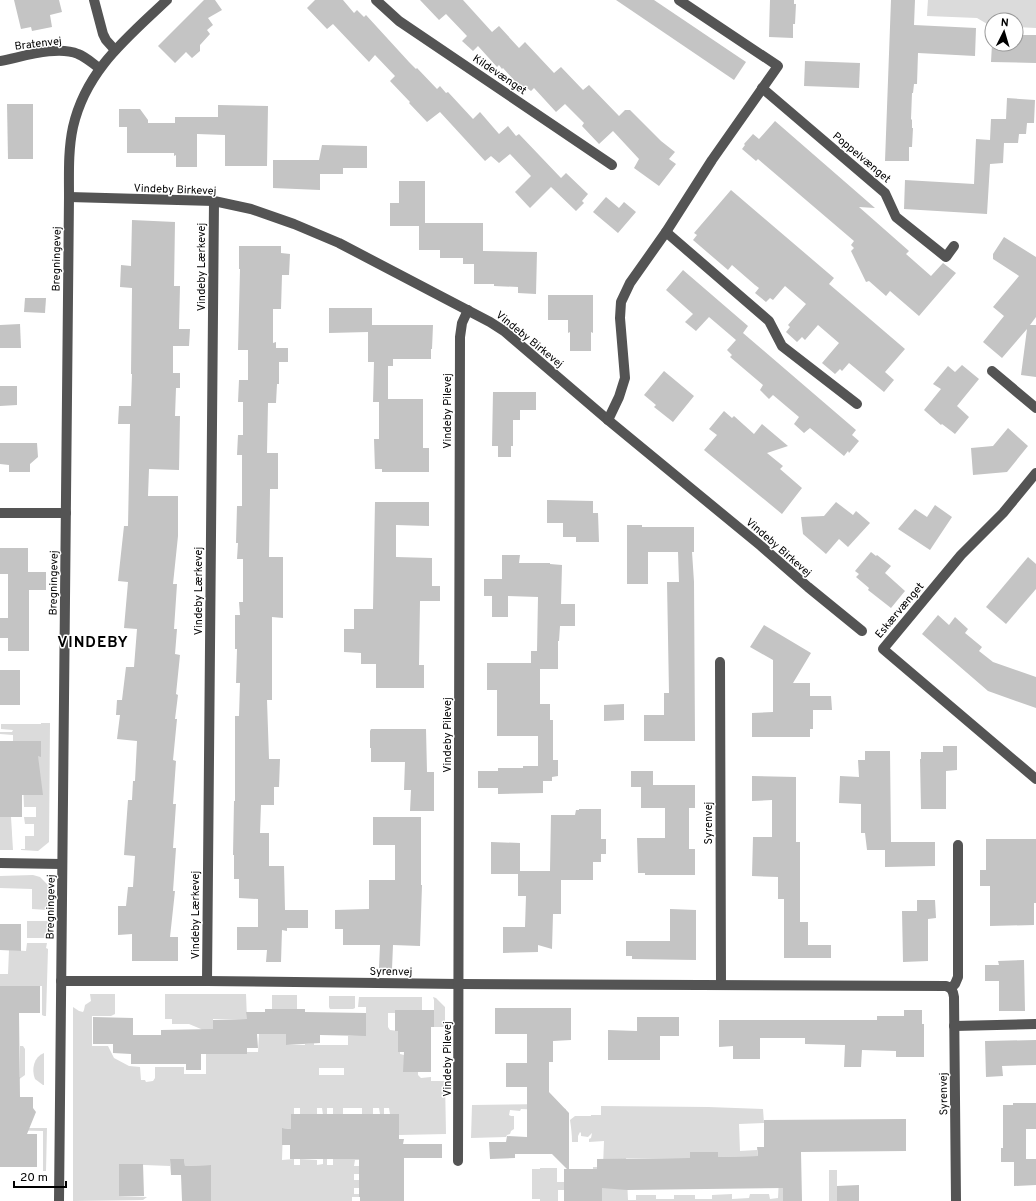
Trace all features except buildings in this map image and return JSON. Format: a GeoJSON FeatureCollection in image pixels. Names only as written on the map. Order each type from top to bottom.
{"type":"FeatureCollection","features":[{"type":"Feature","properties":{"kind":"street"},"geometry":{"type":"LineString","coordinates":[[94,0],[103,34],[115,50]]}},
{"type":"Feature","properties":{"kind":"street","name":"Bregningevej"},"geometry":{"type":"LineString","coordinates":[[59,1201],[69,197],[71,141],[73,128],[82,99],[99,68],[115,50],[167,0]]}},
{"type":"Feature","properties":{"kind":"street","name":"Kildevænget"},"geometry":{"type":"LineString","coordinates":[[376,0],[399,21],[612,165]]}},
{"type":"Feature","properties":{"kind":"street"},"geometry":{"type":"LineString","coordinates":[[608,420],[619,397],[625,378],[620,318],[621,302],[630,283],[666,232],[712,160],[778,66],[679,0]]}},
{"type":"Feature","properties":{"kind":"street","name":"Bratenvej"},"geometry":{"type":"LineString","coordinates":[[0,61],[36,54],[64,51],[78,54],[99,68]]}},
{"type":"Feature","properties":{"kind":"street","name":"Poppelvænget"},"geometry":{"type":"LineString","coordinates":[[762,88],[886,193],[896,217],[946,257],[954,246]]}},
{"type":"Feature","properties":{"kind":"street","name":"Vindeby Birkevej"},"geometry":{"type":"LineString","coordinates":[[69,197],[214,201],[251,208],[339,243],[490,322],[504,331],[608,420],[862,631]]}},
{"type":"Feature","properties":{"kind":"street","name":"Vindeby Lærkevej"},"geometry":{"type":"LineString","coordinates":[[207,981],[214,201]]}},
{"type":"Feature","properties":{"kind":"street"},"geometry":{"type":"LineString","coordinates":[[666,232],[769,321],[782,346],[857,404]]}},
{"type":"Feature","properties":{"kind":"street","name":"Vindeby Pilevej"},"geometry":{"type":"LineString","coordinates":[[458,1161],[460,337],[462,323],[468,310]]}},
{"type":"Feature","properties":{"kind":"street"},"geometry":{"type":"LineString","coordinates":[[992,371],[1036,408]]}},
{"type":"Feature","properties":{"kind":"street","name":"Eskærvænget"},"geometry":{"type":"LineString","coordinates":[[1036,473],[1004,513],[961,555],[883,649],[1036,780]]}},
{"type":"Feature","properties":{"kind":"street"},"geometry":{"type":"LineString","coordinates":[[0,513],[66,513]]}},
{"type":"Feature","properties":{"kind":"street","name":"Syrenvej"},"geometry":{"type":"LineString","coordinates":[[720,662],[721,985]]}},
{"type":"Feature","properties":{"kind":"street"},"geometry":{"type":"LineString","coordinates":[[951,988],[955,984],[958,977],[958,845]]}},
{"type":"Feature","properties":{"kind":"street"},"geometry":{"type":"LineString","coordinates":[[0,863],[62,864]]}},
{"type":"Feature","properties":{"kind":"street","name":"Syrenvej"},"geometry":{"type":"LineString","coordinates":[[61,982],[207,981],[459,984],[940,985],[951,988],[954,997],[956,1201]]}},
{"type":"Feature","properties":{"kind":"street"},"geometry":{"type":"LineString","coordinates":[[954,1026],[1036,1024]]}},
{"type":"Feature","properties":{"kind":"shaded area"},"geometry":{"type":"Polygon","coordinates":[[[928,0],[1036,0],[1036,28],[1024,27],[1024,12],[984,12],[984,22],[977,18],[927,16],[928,0]]]}},
{"type":"Feature","properties":{"kind":"shaded area"},"geometry":{"type":"Polygon","coordinates":[[[50,723],[49,842],[38,851],[21,850],[25,849],[25,836],[34,836],[34,824],[25,824],[24,817],[36,817],[36,807],[24,807],[23,781],[13,757],[13,735],[0,734],[0,732],[12,732],[13,730],[1,729],[1,724],[50,723]]]}},
{"type":"Feature","properties":{"kind":"shaded area"},"geometry":{"type":"Polygon","coordinates":[[[0,817],[11,817],[13,850],[0,850],[0,817]]]}},
{"type":"Feature","properties":{"kind":"shaded area"},"geometry":{"type":"Polygon","coordinates":[[[33,875],[40,877],[49,886],[48,910],[32,909],[32,889],[0,888],[0,876],[33,875]]]}},
{"type":"Feature","properties":{"kind":"shaded area"},"geometry":{"type":"Polygon","coordinates":[[[27,921],[48,921],[48,938],[27,938],[27,921]]]}},
{"type":"Feature","properties":{"kind":"shaded area"},"geometry":{"type":"Polygon","coordinates":[[[27,943],[47,943],[46,1016],[42,1015],[42,986],[0,986],[0,974],[8,974],[9,950],[26,951],[27,943]]]}},
{"type":"Feature","properties":{"kind":"shaded area"},"geometry":{"type":"Polygon","coordinates":[[[90,994],[115,994],[115,1014],[111,1016],[92,1016],[92,1046],[108,1046],[114,1058],[129,1066],[140,1067],[141,1080],[145,1080],[146,1082],[153,1081],[155,1078],[155,1067],[184,1067],[184,1074],[206,1074],[206,1044],[246,1054],[247,1052],[258,1052],[259,1034],[286,1034],[286,1045],[305,1045],[314,1043],[314,1045],[348,1045],[348,1036],[366,1035],[366,1007],[358,1007],[359,997],[422,997],[422,1010],[395,1010],[395,1013],[388,1013],[388,1027],[390,1030],[398,1031],[398,1051],[400,1054],[404,1055],[404,1071],[418,1072],[418,1075],[421,1078],[431,1077],[431,1081],[445,1081],[446,1134],[399,1135],[399,1115],[390,1114],[389,1108],[384,1108],[384,1115],[380,1114],[379,1108],[373,1108],[373,1115],[362,1115],[362,1108],[343,1108],[343,1115],[333,1115],[333,1108],[327,1108],[327,1114],[323,1115],[322,1108],[317,1108],[317,1114],[300,1114],[300,1108],[294,1108],[294,1114],[291,1115],[291,1129],[283,1128],[282,1160],[294,1159],[294,1165],[300,1165],[300,1159],[317,1160],[317,1165],[323,1164],[323,1159],[327,1159],[327,1165],[333,1165],[333,1159],[352,1159],[359,1152],[359,1160],[355,1160],[354,1166],[359,1166],[359,1174],[354,1174],[354,1180],[359,1180],[359,1188],[354,1188],[354,1194],[359,1194],[359,1197],[352,1197],[352,1201],[211,1201],[211,1165],[185,1166],[184,1159],[170,1159],[170,1166],[119,1164],[119,1196],[147,1197],[143,1200],[73,1201],[73,1007],[83,1012],[85,1005],[91,1001],[90,994]],[[319,1068],[319,1075],[344,1075],[344,1068],[319,1068]]]}},
{"type":"Feature","properties":{"kind":"shaded area"},"geometry":{"type":"Polygon","coordinates":[[[165,994],[246,994],[247,1019],[213,1019],[213,1038],[205,1039],[201,1029],[189,1024],[172,1024],[172,1019],[165,1019],[165,994]]]}},
{"type":"Feature","properties":{"kind":"shaded area"},"geometry":{"type":"Polygon","coordinates":[[[272,995],[297,995],[297,1009],[272,1009],[272,995]]]}},
{"type":"Feature","properties":{"kind":"shaded area"},"geometry":{"type":"Polygon","coordinates":[[[329,996],[355,996],[355,1008],[330,1009],[329,996]]]}},
{"type":"Feature","properties":{"kind":"shaded area"},"geometry":{"type":"Polygon","coordinates":[[[433,997],[445,1007],[445,1027],[434,1027],[433,997]]]}},
{"type":"Feature","properties":{"kind":"shaded area"},"geometry":{"type":"Polygon","coordinates":[[[20,1046],[23,1046],[25,1049],[25,1075],[18,1080],[5,1077],[20,1077],[20,1046]]]}},
{"type":"Feature","properties":{"kind":"shaded area"},"geometry":{"type":"Polygon","coordinates":[[[44,1053],[43,1085],[35,1079],[33,1067],[38,1057],[44,1053]]]}},
{"type":"Feature","properties":{"kind":"shaded area"},"geometry":{"type":"Polygon","coordinates":[[[549,1104],[566,1109],[566,1111],[510,1110],[509,1115],[514,1116],[514,1129],[506,1137],[471,1138],[472,1105],[549,1104]]]}},
{"type":"Feature","properties":{"kind":"shaded area"},"geometry":{"type":"Polygon","coordinates":[[[601,1106],[763,1109],[764,1123],[739,1124],[740,1151],[757,1150],[758,1156],[718,1157],[718,1152],[690,1152],[690,1158],[626,1158],[628,1200],[636,1200],[636,1195],[656,1195],[656,1199],[674,1199],[674,1195],[695,1195],[695,1199],[712,1199],[712,1195],[732,1194],[732,1199],[749,1198],[750,1194],[769,1194],[770,1199],[778,1198],[779,1178],[789,1201],[602,1201],[602,1198],[593,1201],[593,1167],[603,1167],[604,1141],[589,1142],[592,1133],[588,1137],[581,1136],[580,1132],[578,1142],[572,1142],[570,1120],[575,1116],[601,1115],[601,1106]]]}},
{"type":"Feature","properties":{"kind":"shaded area"},"geometry":{"type":"Polygon","coordinates":[[[0,1128],[47,1128],[46,1171],[43,1171],[43,1131],[0,1130],[0,1128]]]}},
{"type":"Feature","properties":{"kind":"shaded area"},"geometry":{"type":"Polygon","coordinates":[[[557,1168],[557,1182],[564,1182],[564,1190],[558,1190],[558,1201],[540,1201],[540,1199],[532,1199],[532,1169],[557,1168]]]}},
{"type":"Feature","properties":{"kind":"shaded area"},"geometry":{"type":"Polygon","coordinates":[[[829,1170],[837,1170],[837,1201],[829,1201],[829,1170]]]}},
{"type":"Feature","properties":{"kind":"district","name":"VINDEBY"},"geometry":{"type":"Point","coordinates":[93,642]}}]}
